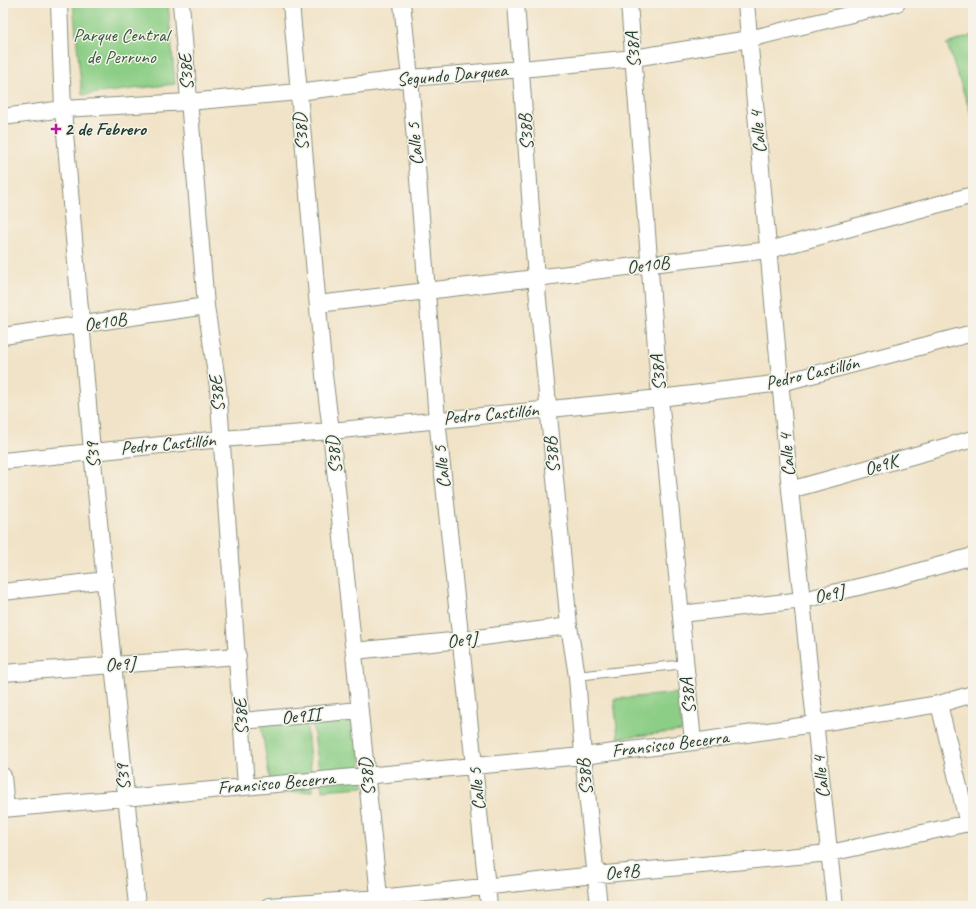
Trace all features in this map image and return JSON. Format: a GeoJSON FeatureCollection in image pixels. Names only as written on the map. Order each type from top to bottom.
{"type":"FeatureCollection","features":[{"type":"Feature","properties":{"kind":"street","name":"S39"},"geometry":{"type":"LineString","coordinates":[[59,3],[63,109],[92,451],[106,580],[112,664],[137,906]]}},
{"type":"Feature","properties":{"kind":"street","name":"S38E"},"geometry":{"type":"LineString","coordinates":[[181,3],[206,306],[218,388],[246,786]]}},
{"type":"Feature","properties":{"kind":"street","name":"S38D"},"geometry":{"type":"LineString","coordinates":[[291,3],[324,375],[332,431],[379,902]]}},
{"type":"Feature","properties":{"kind":"street","name":"Calle 5"},"geometry":{"type":"LineString","coordinates":[[402,3],[410,78],[437,419],[489,906]]}},
{"type":"Feature","properties":{"kind":"street","name":"S38B"},"geometry":{"type":"LineString","coordinates":[[516,3],[536,278],[548,409],[569,626],[577,676],[583,756],[599,906]]}},
{"type":"Feature","properties":{"kind":"street","name":"S38A"},"geometry":{"type":"LineString","coordinates":[[629,3],[660,398],[693,742]]}},
{"type":"Feature","properties":{"kind":"street","name":"Calle 4"},"geometry":{"type":"LineString","coordinates":[[746,3],[790,490],[803,600],[814,724],[835,906]]}},
{"type":"Feature","properties":{"kind":"street","name":"Segundo Darquea"},"geometry":{"type":"LineString","coordinates":[[3,117],[63,109],[188,102],[298,92],[410,78],[634,58],[749,39],[897,3]]}},
{"type":"Feature","properties":{"kind":"street","name":"Oe10B"},"geometry":{"type":"LineString","coordinates":[[318,304],[769,250],[973,195]]}},
{"type":"Feature","properties":{"kind":"street","name":"Oe10B"},"geometry":{"type":"LineString","coordinates":[[3,336],[82,326],[206,306]]}},
{"type":"Feature","properties":{"kind":"street","name":"Pedro Castillón"},"geometry":{"type":"LineString","coordinates":[[3,461],[221,439],[332,431],[437,419],[660,398],[781,383],[973,333]]}},
{"type":"Feature","properties":{"kind":"street","name":"Oe9K"},"geometry":{"type":"LineString","coordinates":[[790,490],[973,439]]}},
{"type":"Feature","properties":{"kind":"street","name":"Oe9J"},"geometry":{"type":"LineString","coordinates":[[681,614],[803,600],[892,579],[973,556]]}},
{"type":"Feature","properties":{"kind":"street"},"geometry":{"type":"LineString","coordinates":[[3,592],[106,580]]}},
{"type":"Feature","properties":{"kind":"street","name":"Oe9J"},"geometry":{"type":"LineString","coordinates":[[354,651],[461,640],[569,626]]}},
{"type":"Feature","properties":{"kind":"street","name":"Oe9J"},"geometry":{"type":"LineString","coordinates":[[3,673],[238,656]]}},
{"type":"Feature","properties":{"kind":"street","name":"Fransisco Becerra"},"geometry":{"type":"LineString","coordinates":[[5,808],[583,756],[693,742],[814,724],[939,704],[973,694]]}},
{"type":"Feature","properties":{"kind":"street"},"geometry":{"type":"LineString","coordinates":[[939,704],[971,823]]}},
{"type":"Feature","properties":{"kind":"street","name":"Oe9II"},"geometry":{"type":"LineString","coordinates":[[242,721],[360,710]]}},
{"type":"Feature","properties":{"kind":"street"},"geometry":{"type":"LineString","coordinates":[[3,776],[5,808]]}},
{"type":"Feature","properties":{"kind":"street","name":"Oe9B"},"geometry":{"type":"LineString","coordinates":[[269,906],[379,902],[486,885],[830,853],[971,823]]}},
{"type":"Feature","properties":{"kind":"lane"},"geometry":{"type":"LineString","coordinates":[[577,676],[685,664]]}},
{"type":"Feature","properties":{"kind":"green space","name":"Parque Central de Perruno"},"geometry":{"type":"Polygon","coordinates":[[[73,3],[168,3],[175,84],[82,95],[73,3]]]}},
{"type":"Feature","properties":{"kind":"green space"},"geometry":{"type":"Polygon","coordinates":[[[973,35],[973,120],[947,44],[973,35]]]}},
{"type":"Feature","properties":{"kind":"green space"},"geometry":{"type":"Polygon","coordinates":[[[678,693],[682,731],[618,738],[614,699],[678,693]]]}},
{"type":"Feature","properties":{"kind":"green space"},"geometry":{"type":"Polygon","coordinates":[[[356,716],[364,787],[322,790],[312,721],[356,716]]]}},
{"type":"Feature","properties":{"kind":"green space"},"geometry":{"type":"Polygon","coordinates":[[[306,719],[313,791],[272,794],[261,724],[306,719]]]}},
{"type":"Feature","properties":{"kind":"place","name":"2 de Febrero"},"geometry":{"type":"Point","coordinates":[56,129]}}]}
